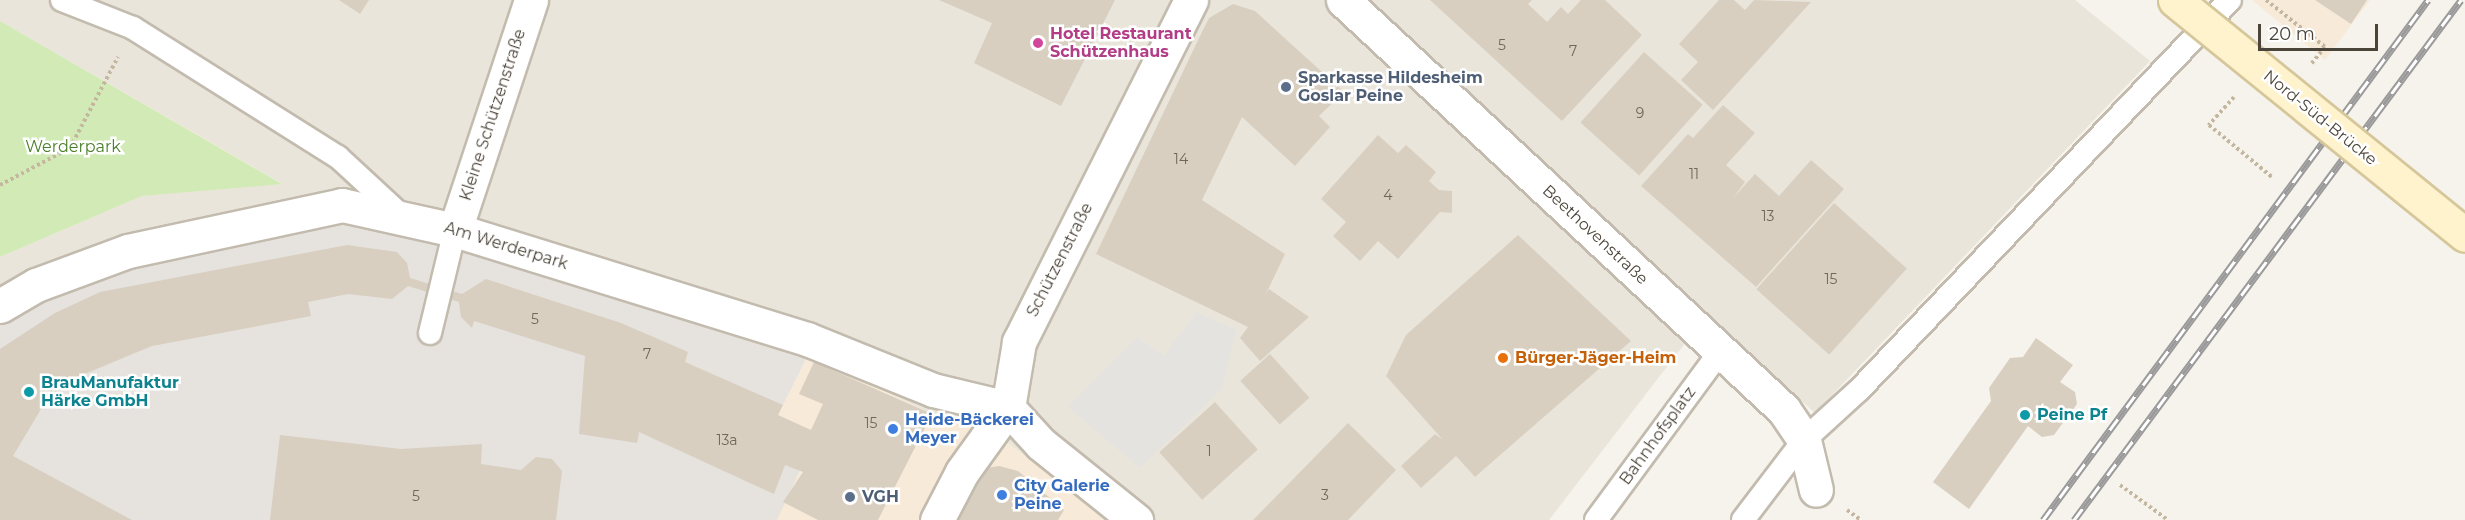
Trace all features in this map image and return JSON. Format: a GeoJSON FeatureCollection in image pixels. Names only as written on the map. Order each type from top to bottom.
{"type":"FeatureCollection","features":[{"type":"Feature","properties":{"kind":"street","name":"Kleine Schützenstraße"},"geometry":{"type":"LineString","coordinates":[[455,230],[531,0]]}},
{"type":"Feature","properties":{"kind":"street","name":"Schützenstraße"},"geometry":{"type":"LineString","coordinates":[[937,520],[962,472],[1008,408],[1019,342],[1191,0]]}},
{"type":"Feature","properties":{"kind":"street","name":"Beethovenstraße"},"geometry":{"type":"LineString","coordinates":[[1343,0],[1784,410],[1804,440],[1816,490]]}},
{"type":"Feature","properties":{"kind":"street","name":"Nord-Süd-Brücke"},"geometry":{"type":"LineString","coordinates":[[2175,0],[2465,235]]}},
{"type":"Feature","properties":{"kind":"street","name":"Am Werderpark"},"geometry":{"type":"LineString","coordinates":[[0,306],[36,285],[128,251],[342,205],[402,216],[455,230],[807,339],[933,390],[1008,408]]}},
{"type":"Feature","properties":{"kind":"street"},"geometry":{"type":"LineString","coordinates":[[1008,408],[1041,444],[1136,520]]}},
{"type":"Feature","properties":{"kind":"lane"},"geometry":{"type":"LineString","coordinates":[[62,0],[133,28],[338,157],[402,216]]}},
{"type":"Feature","properties":{"kind":"lane"},"geometry":{"type":"LineString","coordinates":[[1743,520],[1804,440],[1859,390],[2230,0]]}},
{"type":"Feature","properties":{"kind":"lane"},"geometry":{"type":"LineString","coordinates":[[430,333],[455,230]]}},
{"type":"Feature","properties":{"kind":"lane","name":"Bahnhofsplatz"},"geometry":{"type":"LineString","coordinates":[[1596,520],[1720,352]]}},
{"type":"Feature","properties":{"kind":"path"},"geometry":{"type":"LineString","coordinates":[[2266,0],[2325,47],[2311,64]]}},
{"type":"Feature","properties":{"kind":"path"},"geometry":{"type":"LineString","coordinates":[[0,184],[70,148],[133,28]]}},
{"type":"Feature","properties":{"kind":"path"},"geometry":{"type":"LineString","coordinates":[[2234,97],[2209,125],[2273,178]]}},
{"type":"Feature","properties":{"kind":"path"},"geometry":{"type":"LineString","coordinates":[[2120,485],[2168,520]]}},
{"type":"Feature","properties":{"kind":"shaded area"},"geometry":{"type":"Polygon","coordinates":[[[0,0],[2075,0],[2150,61],[1815,413],[1706,316],[1549,520],[1109,520],[980,422],[932,414],[808,355],[69,282],[0,323],[0,257],[142,196],[281,183],[0,21],[0,0]]]}},
{"type":"Feature","properties":{"kind":"shaded area"},"geometry":{"type":"Polygon","coordinates":[[[2252,0],[2370,0],[2325,60],[2252,0]]]}},
{"type":"Feature","properties":{"kind":"shaded area"},"geometry":{"type":"Polygon","coordinates":[[[346,221],[396,227],[808,355],[778,415],[802,466],[777,520],[0,520],[0,323],[69,282],[133,262],[346,221]]]}},
{"type":"Feature","properties":{"kind":"shaded area"},"geometry":{"type":"Polygon","coordinates":[[[1196,312],[1236,330],[1222,389],[1140,468],[1068,407],[1137,337],[1164,356],[1196,312]]]}},
{"type":"Feature","properties":{"kind":"shaded area"},"geometry":{"type":"Polygon","coordinates":[[[808,355],[932,414],[980,422],[1109,520],[777,520],[788,494],[778,415],[808,355]]]}},
{"type":"Feature","properties":{"kind":"green space","name":"Werderpark"},"geometry":{"type":"Polygon","coordinates":[[[0,21],[282,184],[142,196],[0,257],[0,21]]]}},
{"type":"Feature","properties":{"kind":"building"},"geometry":{"type":"Polygon","coordinates":[[[339,0],[369,0],[360,14],[339,0]]]}},
{"type":"Feature","properties":{"kind":"building","name":"Hotel Restaurant Schützenhaus"},"geometry":{"type":"Polygon","coordinates":[[[939,0],[1115,0],[1061,106],[974,63],[992,23],[939,0]]]}},
{"type":"Feature","properties":{"kind":"building"},"geometry":{"type":"Polygon","coordinates":[[[1430,0],[1532,0],[1528,4],[1547,22],[1561,7],[1568,14],[1581,0],[1605,0],[1642,35],[1562,121],[1430,0]]]}},
{"type":"Feature","properties":{"kind":"building"},"geometry":{"type":"Polygon","coordinates":[[[1719,0],[1734,0],[1745,10],[1754,0],[1811,2],[1713,110],[1681,80],[1698,62],[1679,44],[1719,0]]]}},
{"type":"Feature","properties":{"kind":"building"},"geometry":{"type":"Polygon","coordinates":[[[2315,0],[2367,0],[2351,24],[2315,0]]]}},
{"type":"Feature","properties":{"kind":"building"},"geometry":{"type":"Polygon","coordinates":[[[1233,4],[1255,11],[1344,92],[1319,116],[1330,127],[1295,166],[1242,117],[1202,200],[1285,254],[1265,296],[1269,289],[1309,317],[1260,361],[1240,338],[1248,327],[1096,254],[1209,18],[1233,4]]]}},
{"type":"Feature","properties":{"kind":"building"},"geometry":{"type":"Polygon","coordinates":[[[1644,52],[1703,105],[1639,175],[1580,123],[1644,52]]]}},
{"type":"Feature","properties":{"kind":"building"},"geometry":{"type":"Polygon","coordinates":[[[1723,105],[1755,133],[1726,165],[1745,182],[1733,198],[1755,174],[1779,196],[1811,160],[1844,189],[1756,287],[1641,186],[1688,134],[1693,138],[1723,105]]]}},
{"type":"Feature","properties":{"kind":"building"},"geometry":{"type":"Polygon","coordinates":[[[1378,135],[1398,153],[1406,145],[1436,172],[1429,181],[1439,190],[1452,191],[1452,213],[1440,212],[1398,259],[1378,241],[1360,261],[1333,236],[1346,222],[1321,199],[1378,135]]]}},
{"type":"Feature","properties":{"kind":"building"},"geometry":{"type":"Polygon","coordinates":[[[1834,203],[1907,269],[1829,355],[1756,289],[1834,203]]]}},
{"type":"Feature","properties":{"kind":"building","name":"Bürger-Jäger-Heim"},"geometry":{"type":"Polygon","coordinates":[[[1518,235],[1631,341],[1475,477],[1456,456],[1421,488],[1401,466],[1435,434],[1443,440],[1386,376],[1406,335],[1518,235]]]}},
{"type":"Feature","properties":{"kind":"building"},"geometry":{"type":"Polygon","coordinates":[[[347,245],[397,252],[407,263],[410,278],[462,294],[486,279],[621,323],[688,352],[685,362],[783,405],[778,415],[811,430],[823,404],[799,394],[814,362],[932,414],[878,520],[818,520],[783,502],[803,472],[785,465],[774,494],[639,432],[637,443],[579,434],[585,356],[474,321],[472,328],[461,317],[459,302],[408,286],[392,299],[348,294],[308,302],[311,316],[152,346],[70,380],[44,404],[13,456],[132,520],[0,520],[0,349],[55,313],[100,292],[347,245]]]}},
{"type":"Feature","properties":{"kind":"building","name":"Peine Pf"},"geometry":{"type":"Polygon","coordinates":[[[2036,338],[2073,365],[2060,382],[2075,392],[2077,404],[2054,435],[2042,437],[2028,426],[1969,509],[1933,482],[1991,401],[1989,388],[2010,358],[2023,357],[2036,338]]]}},
{"type":"Feature","properties":{"kind":"building"},"geometry":{"type":"Polygon","coordinates":[[[1270,354],[1309,398],[1280,425],[1240,381],[1270,354]]]}},
{"type":"Feature","properties":{"kind":"building"},"geometry":{"type":"Polygon","coordinates":[[[1215,402],[1258,450],[1202,500],[1159,452],[1215,402]]]}},
{"type":"Feature","properties":{"kind":"building"},"geometry":{"type":"Polygon","coordinates":[[[1348,423],[1396,470],[1348,520],[1253,520],[1348,423]]]}},
{"type":"Feature","properties":{"kind":"building"},"geometry":{"type":"Polygon","coordinates":[[[280,435],[401,449],[482,444],[481,464],[521,470],[536,457],[552,459],[562,471],[556,520],[270,520],[280,435]]]}},
{"type":"Feature","properties":{"kind":"building","name":"City Galerie Peine"},"geometry":{"type":"Polygon","coordinates":[[[999,466],[1018,471],[1064,510],[1058,520],[945,520],[980,469],[999,466]]]}},
{"type":"Feature","properties":{"kind":"railway"},"geometry":{"type":"LineString","coordinates":[[2043,520],[2428,0]]}},
{"type":"Feature","properties":{"kind":"railway"},"geometry":{"type":"LineString","coordinates":[[2074,520],[2461,0]]}},
{"type":"Feature","properties":{"kind":"place","name":"Hotel Restaurant Schützenhaus"},"geometry":{"type":"Point","coordinates":[1038,43]}},
{"type":"Feature","properties":{"kind":"place","name":"Sparkasse Hildesheim Goslar Peine"},"geometry":{"type":"Point","coordinates":[1286,87]}},
{"type":"Feature","properties":{"kind":"place","name":"Bürger-Jäger-Heim"},"geometry":{"type":"Point","coordinates":[1503,358]}},
{"type":"Feature","properties":{"kind":"place","name":"BrauManufaktur Härke GmbH"},"geometry":{"type":"Point","coordinates":[29,392]}},
{"type":"Feature","properties":{"kind":"place","name":"Peine Pf"},"geometry":{"type":"Point","coordinates":[2025,415]}},
{"type":"Feature","properties":{"kind":"place","name":"Heide-Bäckerei Meyer"},"geometry":{"type":"Point","coordinates":[893,429]}},
{"type":"Feature","properties":{"kind":"place","name":"City Galerie Peine"},"geometry":{"type":"Point","coordinates":[1002,495]}},
{"type":"Feature","properties":{"kind":"place","name":"VGH"},"geometry":{"type":"Point","coordinates":[850,497]}}]}
